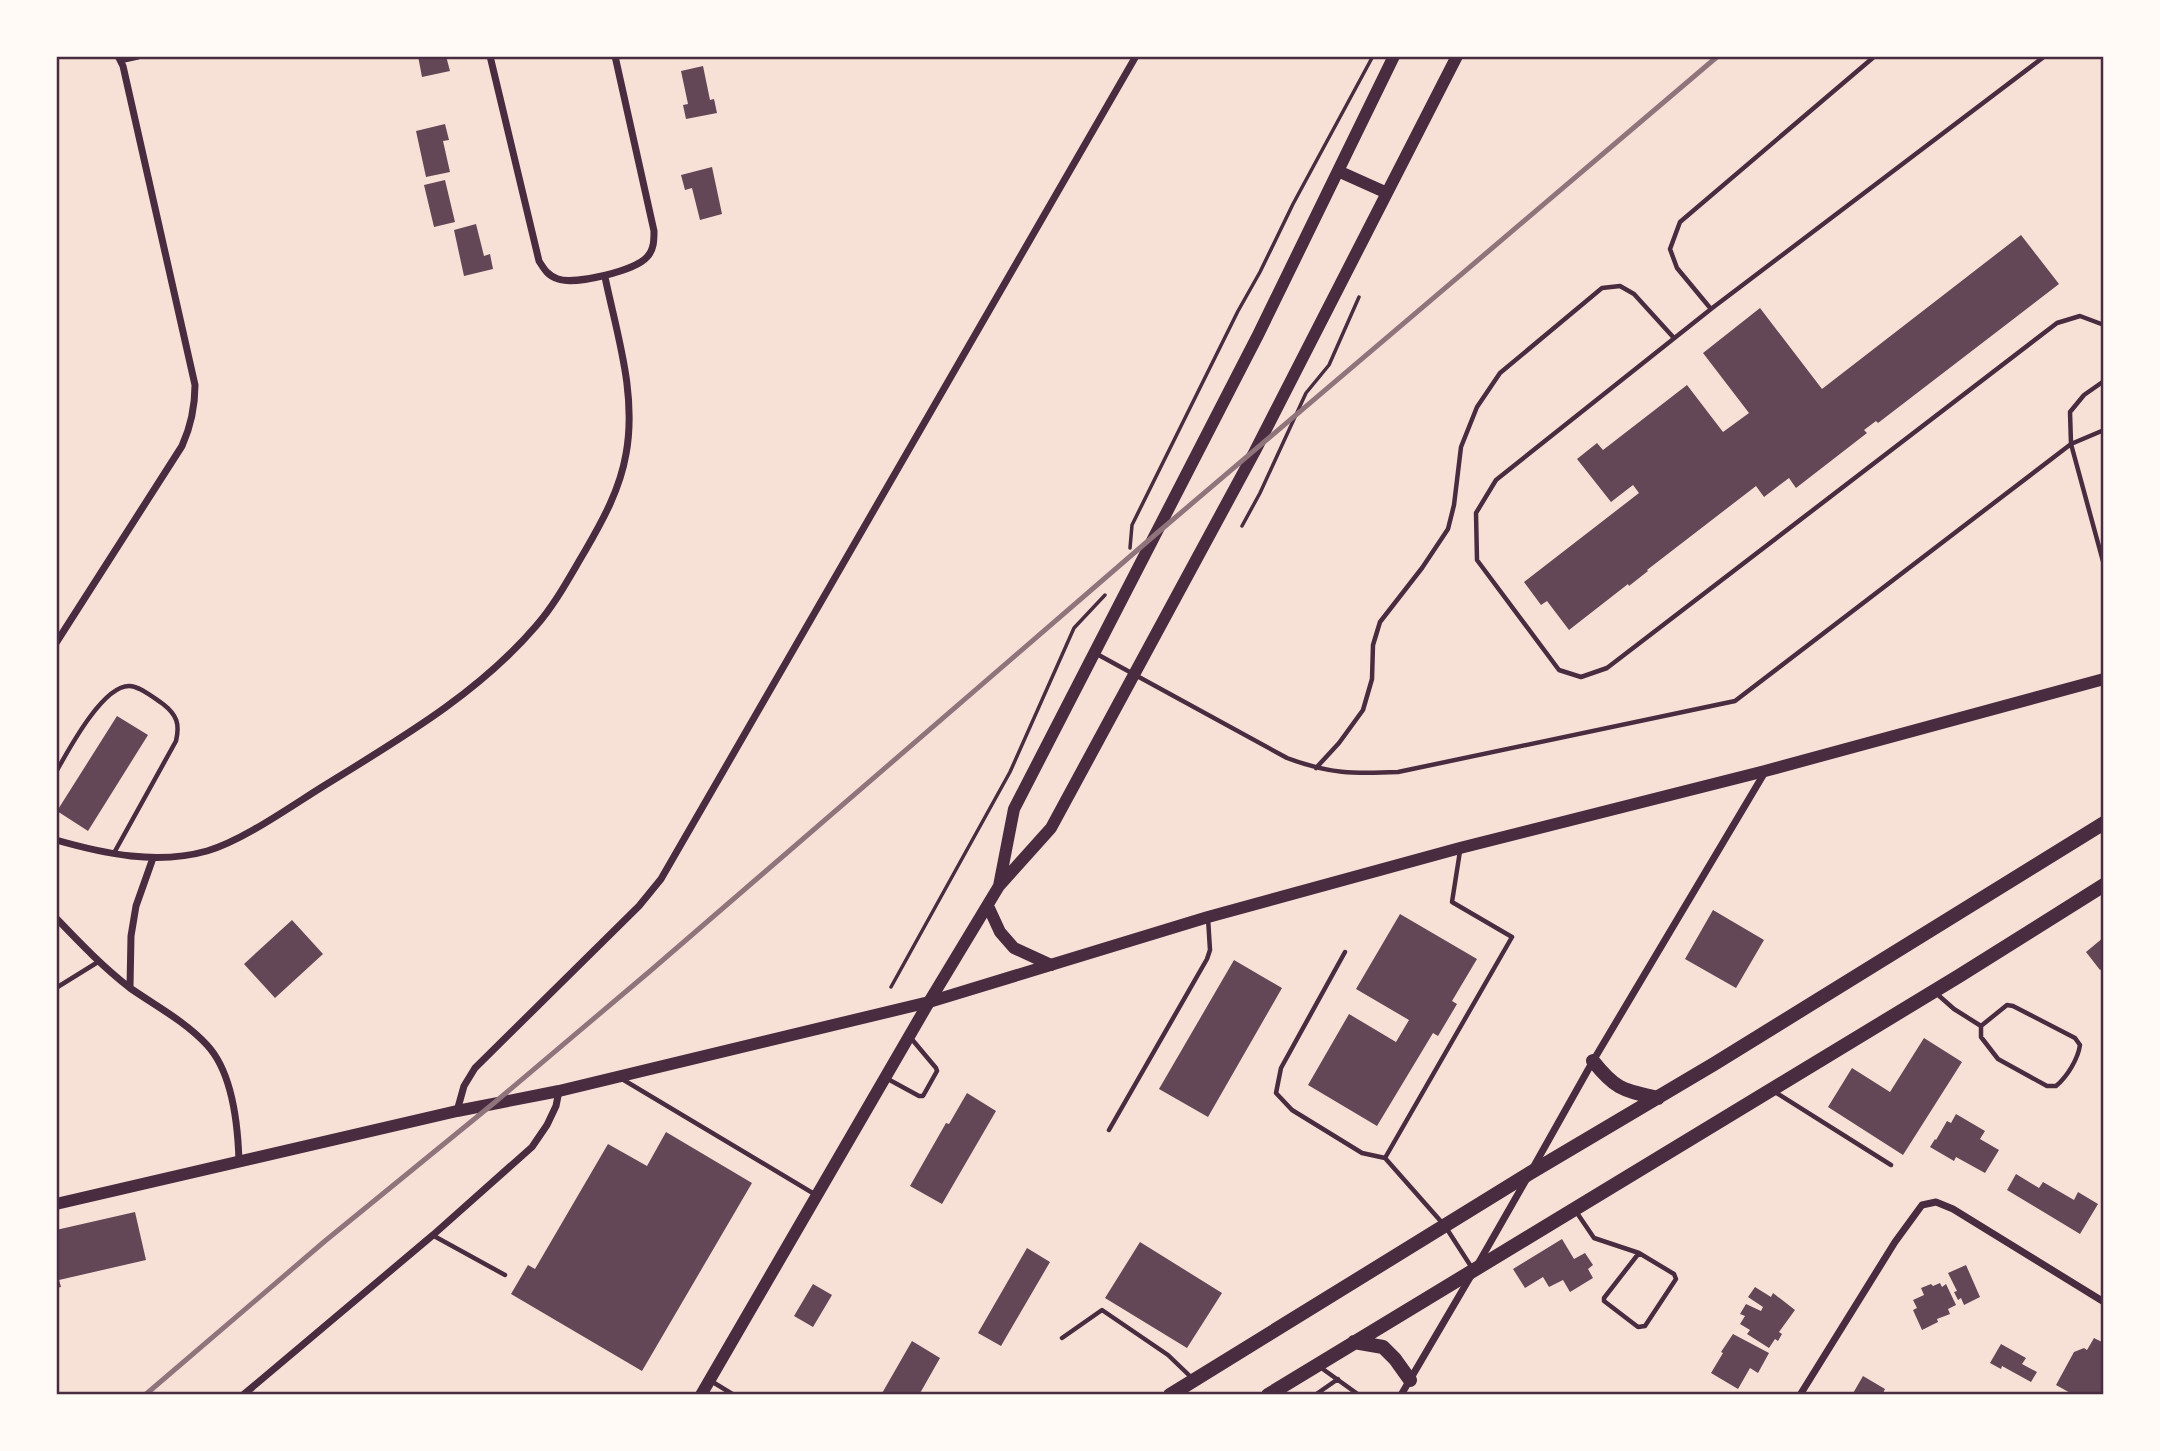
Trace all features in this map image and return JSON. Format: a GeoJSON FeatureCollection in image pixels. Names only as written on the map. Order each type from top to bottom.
{"type":"FeatureCollection","features":[{"type":"Feature","properties":{"kind":"main road"},"geometry":{"type":"LineString","coordinates":[[999,886],[1014,809],[1258,335],[1394,56]]}},
{"type":"Feature","properties":{"kind":"main road"},"geometry":{"type":"LineString","coordinates":[[701,1395],[999,886],[1051,828],[1255,451],[1457,56]]}},
{"type":"Feature","properties":{"kind":"main road"},"geometry":{"type":"LineString","coordinates":[[1338,171],[1387,193]]}},
{"type":"Feature","properties":{"kind":"main road"},"geometry":{"type":"LineString","coordinates":[[56,1204],[457,1111],[559,1091],[929,1002],[1208,918],[1460,848],[1765,771],[2104,680]]}},
{"type":"Feature","properties":{"kind":"main road"},"geometry":{"type":"LineString","coordinates":[[1170,1395],[2104,823]]}},
{"type":"Feature","properties":{"kind":"main road"},"geometry":{"type":"LineString","coordinates":[[1268,1395],[1474,1272],[2104,885]]}},
{"type":"Feature","properties":{"kind":"main road"},"geometry":{"type":"LineString","coordinates":[[988,906],[1000,932],[1014,948],[1051,965]]}},
{"type":"Feature","properties":{"kind":"main road"},"geometry":{"type":"LineString","coordinates":[[1594,1060],[1609,1082],[1629,1091],[1658,1098]]}},
{"type":"Feature","properties":{"kind":"main road"},"geometry":{"type":"LineString","coordinates":[[1354,1342],[1383,1347],[1410,1380]]}},
{"type":"Feature","properties":{"kind":"street"},"geometry":{"type":"LineString","coordinates":[[56,643],[182,446],[190,428],[195,404],[195,384],[119,58],[138,56]]}},
{"type":"Feature","properties":{"kind":"street"},"geometry":{"type":"LineString","coordinates":[[490,56],[539,261],[545,272],[563,281],[605,277],[648,257],[654,244],[654,231],[615,56]]}},
{"type":"Feature","properties":{"kind":"street"},"geometry":{"type":"LineString","coordinates":[[457,1111],[464,1086],[475,1068],[639,906],[661,879],[1136,56]]}},
{"type":"Feature","properties":{"kind":"street"},"geometry":{"type":"LineString","coordinates":[[56,841],[114,854],[153,858],[208,851],[277,815],[417,729],[501,663],[538,624],[563,588],[601,523],[616,489],[626,455],[630,413],[628,384],[605,277]]}},
{"type":"Feature","properties":{"kind":"street"},"geometry":{"type":"LineString","coordinates":[[1401,1395],[1765,771]]}},
{"type":"Feature","properties":{"kind":"street"},"geometry":{"type":"LineString","coordinates":[[130,987],[131,936],[136,906],[153,858]]}},
{"type":"Feature","properties":{"kind":"street"},"geometry":{"type":"LineString","coordinates":[[56,918],[97,962],[186,1026],[209,1046],[222,1070],[231,1096],[238,1129],[239,1163]]}},
{"type":"Feature","properties":{"kind":"street"},"geometry":{"type":"LineString","coordinates":[[243,1395],[433,1235],[532,1147],[547,1125],[559,1091]]}},
{"type":"Feature","properties":{"kind":"street"},"geometry":{"type":"LineString","coordinates":[[1800,1395],[1895,1242],[1922,1205],[1937,1202],[1953,1209],[2104,1302]]}},
{"type":"Feature","properties":{"kind":"lane"},"geometry":{"type":"LineString","coordinates":[[1711,309],[1676,268],[1670,249],[1680,222],[1875,56]]}},
{"type":"Feature","properties":{"kind":"lane"},"geometry":{"type":"LineString","coordinates":[[2045,56],[1711,309],[1496,480],[1476,513],[1477,560],[1559,670],[1581,677],[1607,668],[2057,323],[2080,316],[2104,325]]}},
{"type":"Feature","properties":{"kind":"lane"},"geometry":{"type":"LineString","coordinates":[[1316,768],[1339,743],[1363,710],[1372,679],[1373,645],[1380,622],[1448,529],[1454,505],[1461,447],[1477,407],[1500,373],[1602,288],[1620,286],[1634,294],[1674,338]]}},
{"type":"Feature","properties":{"kind":"lane"},"geometry":{"type":"LineString","coordinates":[[2104,381],[2084,395],[2070,412],[2071,444],[2104,565]]}},
{"type":"Feature","properties":{"kind":"lane"},"geometry":{"type":"LineString","coordinates":[[1094,652],[1287,758],[1316,768],[1352,774],[1398,772],[1735,701],[2071,444],[2104,430]]}},
{"type":"Feature","properties":{"kind":"lane"},"geometry":{"type":"LineString","coordinates":[[56,772],[95,712],[105,700],[122,688],[136,688],[174,713],[179,730],[176,741],[114,854]]}},
{"type":"Feature","properties":{"kind":"lane"},"geometry":{"type":"LineString","coordinates":[[1385,1158],[1512,937],[1452,902],[1460,848]]}},
{"type":"Feature","properties":{"kind":"lane"},"geometry":{"type":"LineString","coordinates":[[1109,1130],[1207,959],[1210,950],[1208,918]]}},
{"type":"Feature","properties":{"kind":"lane"},"geometry":{"type":"LineString","coordinates":[[1345,952],[1281,1069],[1276,1093],[1292,1110],[1362,1153],[1385,1158],[1445,1226],[1474,1272]]}},
{"type":"Feature","properties":{"kind":"lane"},"geometry":{"type":"LineString","coordinates":[[56,988],[97,962]]}},
{"type":"Feature","properties":{"kind":"lane"},"geometry":{"type":"LineString","coordinates":[[1934,991],[1954,1009],[1981,1026]]}},
{"type":"Feature","properties":{"kind":"lane"},"geometry":{"type":"LineString","coordinates":[[2007,1005],[2013,1006],[2074,1038],[2080,1045],[2079,1054],[2063,1080],[2056,1086],[2047,1086],[1998,1059],[1981,1037],[1981,1026],[2000,1009],[2007,1005]]}},
{"type":"Feature","properties":{"kind":"lane"},"geometry":{"type":"LineString","coordinates":[[885,1077],[923,1096],[937,1071],[909,1036]]}},
{"type":"Feature","properties":{"kind":"lane"},"geometry":{"type":"LineString","coordinates":[[617,1077],[816,1195]]}},
{"type":"Feature","properties":{"kind":"lane"},"geometry":{"type":"LineString","coordinates":[[1771,1090],[1891,1165]]}},
{"type":"Feature","properties":{"kind":"lane"},"geometry":{"type":"LineString","coordinates":[[1574,1209],[1594,1238],[1639,1253],[1674,1274],[1676,1279],[1645,1326],[1638,1327],[1604,1301],[1604,1298],[1639,1253]]}},
{"type":"Feature","properties":{"kind":"lane"},"geometry":{"type":"LineString","coordinates":[[433,1235],[505,1275]]}},
{"type":"Feature","properties":{"kind":"lane"},"geometry":{"type":"LineString","coordinates":[[1062,1338],[1102,1310],[1168,1355],[1193,1380]]}},
{"type":"Feature","properties":{"kind":"lane"},"geometry":{"type":"LineString","coordinates":[[1318,1365],[1359,1395]]}},
{"type":"Feature","properties":{"kind":"lane"},"geometry":{"type":"LineString","coordinates":[[1315,1395],[1338,1379]]}},
{"type":"Feature","properties":{"kind":"lane"},"geometry":{"type":"LineString","coordinates":[[709,1380],[734,1395]]}},
{"type":"Feature","properties":{"kind":"path"},"geometry":{"type":"LineString","coordinates":[[1129,552],[1132,525],[1293,204],[1373,56]]}},
{"type":"Feature","properties":{"kind":"path"},"geometry":{"type":"LineString","coordinates":[[1242,526],[1306,393],[1329,365],[1359,297]]}},
{"type":"Feature","properties":{"kind":"path"},"geometry":{"type":"LineString","coordinates":[[891,987],[1010,772],[1074,628],[1105,595]]}},
{"type":"Feature","properties":{"kind":"building"},"geometry":{"type":"Polygon","coordinates":[[[418,56],[446,56],[450,71],[422,77],[418,56]]]}},
{"type":"Feature","properties":{"kind":"building"},"geometry":{"type":"Polygon","coordinates":[[[703,66],[710,100],[714,99],[717,113],[686,119],[683,105],[688,104],[681,71],[703,66]]]}},
{"type":"Feature","properties":{"kind":"building"},"geometry":{"type":"Polygon","coordinates":[[[445,124],[449,140],[443,141],[450,172],[426,177],[416,131],[445,124]]]}},
{"type":"Feature","properties":{"kind":"building"},"geometry":{"type":"Polygon","coordinates":[[[712,167],[722,214],[700,220],[692,188],[685,190],[681,175],[712,167]]]}},
{"type":"Feature","properties":{"kind":"building"},"geometry":{"type":"Polygon","coordinates":[[[445,180],[455,222],[434,227],[424,185],[445,180]]]}},
{"type":"Feature","properties":{"kind":"building"},"geometry":{"type":"Polygon","coordinates":[[[476,224],[484,256],[490,254],[493,269],[464,276],[454,230],[476,224]]]}},
{"type":"Feature","properties":{"kind":"building"},"geometry":{"type":"Polygon","coordinates":[[[2021,235],[2059,284],[1878,423],[1876,421],[1864,430],[1867,433],[1796,488],[1789,478],[1764,497],[1756,486],[1569,630],[1547,601],[1541,605],[1524,582],[1639,493],[1633,485],[1611,502],[1577,459],[1597,443],[1603,450],[1687,385],[1723,432],[1749,413],[1703,353],[1760,308],[1822,389],[2021,235]]]}},
{"type":"Feature","properties":{"kind":"building"},"geometry":{"type":"Polygon","coordinates":[[[117,716],[148,735],[88,831],[57,811],[117,716]]]}},
{"type":"Feature","properties":{"kind":"building"},"geometry":{"type":"Polygon","coordinates":[[[1713,910],[1764,940],[1736,988],[1685,959],[1713,910]]]}},
{"type":"Feature","properties":{"kind":"building"},"geometry":{"type":"Polygon","coordinates":[[[1400,914],[1477,959],[1452,1001],[1457,1004],[1438,1036],[1433,1033],[1377,1126],[1308,1085],[1349,1014],[1396,1042],[1409,1020],[1356,989],[1400,914]]]}},
{"type":"Feature","properties":{"kind":"building"},"geometry":{"type":"Polygon","coordinates":[[[292,920],[323,954],[275,998],[244,964],[292,920]]]}},
{"type":"Feature","properties":{"kind":"building"},"geometry":{"type":"Polygon","coordinates":[[[2104,937],[2104,967],[2100,970],[2086,952],[2104,937]]]}},
{"type":"Feature","properties":{"kind":"building"},"geometry":{"type":"Polygon","coordinates":[[[1234,960],[1282,988],[1208,1117],[1159,1089],[1234,960]]]}},
{"type":"Feature","properties":{"kind":"building"},"geometry":{"type":"Polygon","coordinates":[[[1924,1038],[1962,1062],[1903,1155],[1828,1107],[1852,1068],[1890,1092],[1924,1038]]]}},
{"type":"Feature","properties":{"kind":"building"},"geometry":{"type":"Polygon","coordinates":[[[967,1093],[996,1111],[942,1204],[910,1186],[946,1123],[949,1124],[967,1093]]]}},
{"type":"Feature","properties":{"kind":"building"},"geometry":{"type":"Polygon","coordinates":[[[1956,1114],[1985,1131],[1980,1139],[1999,1150],[1985,1173],[1956,1157],[1954,1161],[1930,1147],[1947,1121],[1951,1123],[1956,1114]]]}},
{"type":"Feature","properties":{"kind":"building"},"geometry":{"type":"Polygon","coordinates":[[[666,1132],[752,1183],[642,1371],[511,1294],[528,1265],[535,1269],[608,1144],[647,1166],[666,1132]]]}},
{"type":"Feature","properties":{"kind":"building"},"geometry":{"type":"Polygon","coordinates":[[[2016,1174],[2039,1188],[2043,1182],[2074,1200],[2078,1192],[2098,1204],[2080,1234],[2007,1190],[2016,1174]]]}},
{"type":"Feature","properties":{"kind":"building"},"geometry":{"type":"Polygon","coordinates":[[[135,1212],[146,1260],[59,1280],[61,1287],[56,1288],[56,1230],[135,1212]]]}},
{"type":"Feature","properties":{"kind":"building"},"geometry":{"type":"Polygon","coordinates":[[[1562,1239],[1574,1259],[1585,1253],[1593,1265],[1588,1269],[1593,1278],[1570,1292],[1563,1280],[1549,1287],[1543,1277],[1525,1288],[1513,1269],[1562,1239]]]}},
{"type":"Feature","properties":{"kind":"building"},"geometry":{"type":"Polygon","coordinates":[[[1140,1242],[1222,1293],[1187,1348],[1105,1298],[1140,1242]]]}},
{"type":"Feature","properties":{"kind":"building"},"geometry":{"type":"Polygon","coordinates":[[[1027,1248],[1050,1262],[1001,1346],[978,1333],[1027,1248]]]}},
{"type":"Feature","properties":{"kind":"building"},"geometry":{"type":"Polygon","coordinates":[[[1966,1265],[1980,1297],[1964,1305],[1954,1292],[1957,1291],[1948,1273],[1966,1265]]]}},
{"type":"Feature","properties":{"kind":"building"},"geometry":{"type":"Polygon","coordinates":[[[1940,1283],[1942,1287],[1946,1284],[1956,1305],[1948,1309],[1950,1314],[1937,1319],[1938,1322],[1922,1330],[1913,1310],[1917,1308],[1913,1300],[1924,1295],[1921,1288],[1940,1283]]]}},
{"type":"Feature","properties":{"kind":"building"},"geometry":{"type":"Polygon","coordinates":[[[813,1284],[832,1295],[813,1327],[794,1316],[813,1284]]]}},
{"type":"Feature","properties":{"kind":"building"},"geometry":{"type":"Polygon","coordinates":[[[1755,1287],[1771,1297],[1773,1293],[1795,1310],[1779,1332],[1782,1334],[1778,1341],[1775,1339],[1769,1348],[1747,1334],[1750,1330],[1740,1324],[1745,1316],[1740,1314],[1746,1304],[1761,1311],[1763,1307],[1748,1297],[1755,1287]]]}},
{"type":"Feature","properties":{"kind":"building"},"geometry":{"type":"Polygon","coordinates":[[[1733,1334],[1769,1353],[1758,1373],[1750,1368],[1738,1389],[1711,1373],[1733,1334]]]}},
{"type":"Feature","properties":{"kind":"building"},"geometry":{"type":"Polygon","coordinates":[[[2094,1338],[2104,1343],[2104,1395],[2074,1395],[2056,1385],[2074,1352],[2084,1348],[2087,1350],[2094,1338]]]}},
{"type":"Feature","properties":{"kind":"building"},"geometry":{"type":"Polygon","coordinates":[[[912,1341],[940,1358],[919,1395],[881,1395],[912,1341]]]}},
{"type":"Feature","properties":{"kind":"building"},"geometry":{"type":"Polygon","coordinates":[[[2001,1344],[2026,1358],[2022,1364],[2037,1372],[2031,1382],[2002,1366],[2001,1369],[1990,1363],[2001,1344]]]}},
{"type":"Feature","properties":{"kind":"building"},"geometry":{"type":"Polygon","coordinates":[[[1863,1376],[1885,1389],[1882,1395],[1852,1395],[1863,1376]]]}},
{"type":"Feature","properties":{"kind":"railway"},"geometry":{"type":"LineString","coordinates":[[145,1395],[325,1241],[649,972],[1156,534],[1718,56]]}}]}
